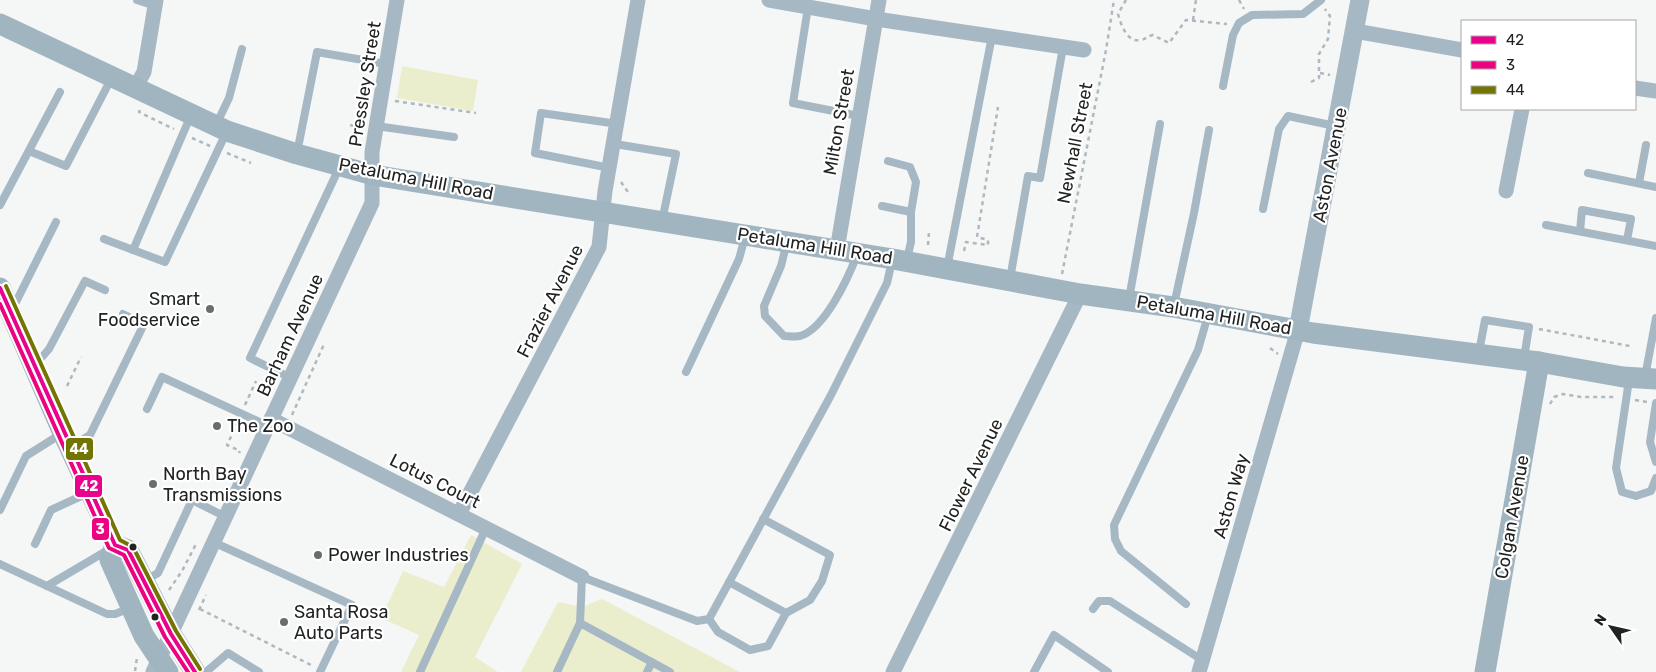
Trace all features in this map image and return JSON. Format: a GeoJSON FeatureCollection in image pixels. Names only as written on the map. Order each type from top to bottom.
{"type":"FeatureCollection","features":[{"type":"Feature","properties":{"kind":"main road","name":"Petaluma Hill Road"},"geometry":{"type":"LineString","coordinates":[[2,27],[135,88],[187,124],[220,136],[297,154],[373,175],[900,260],[1080,294],[1173,307],[1298,330],[1531,360],[1643,378]]}},
{"type":"Feature","properties":{"kind":"main road"},"geometry":{"type":"LineString","coordinates":[[5,304],[115,545],[110,560],[130,608],[160,667]]}},
{"type":"Feature","properties":{"kind":"main road","name":"Colgan Avenue"},"geometry":{"type":"LineString","coordinates":[[1485,672],[1531,360]]}},
{"type":"Feature","properties":{"kind":"main road"},"geometry":{"type":"LineString","coordinates":[[115,545],[128,550],[171,634],[195,672]]}},
{"type":"Feature","properties":{"kind":"street","name":"Pressley Street"},"geometry":{"type":"LineString","coordinates":[[373,175],[369,127],[386,64],[397,0]]}},
{"type":"Feature","properties":{"kind":"street","name":"Frazier Avenue"},"geometry":{"type":"LineString","coordinates":[[459,514],[599,247],[602,211],[615,144],[638,0]]}},
{"type":"Feature","properties":{"kind":"street"},"geometry":{"type":"LineString","coordinates":[[769,0],[876,19],[1084,50]]}},
{"type":"Feature","properties":{"kind":"street","name":"Milton Street"},"geometry":{"type":"LineString","coordinates":[[837,250],[879,0]]}},
{"type":"Feature","properties":{"kind":"street","name":"Aston Avenue"},"geometry":{"type":"LineString","coordinates":[[1298,330],[1360,0]]}},
{"type":"Feature","properties":{"kind":"street"},"geometry":{"type":"LineString","coordinates":[[135,88],[144,72],[156,3]]}},
{"type":"Feature","properties":{"kind":"street"},"geometry":{"type":"LineString","coordinates":[[1355,31],[1461,50]]}},
{"type":"Feature","properties":{"kind":"street"},"geometry":{"type":"LineString","coordinates":[[1636,88],[1656,91]]}},
{"type":"Feature","properties":{"kind":"street"},"geometry":{"type":"LineString","coordinates":[[1506,191],[1522,110]]}},
{"type":"Feature","properties":{"kind":"street","name":"Barham Avenue"},"geometry":{"type":"LineString","coordinates":[[160,667],[171,634],[224,516],[275,424],[291,378],[372,203],[373,175]]}},
{"type":"Feature","properties":{"kind":"street","name":"Flower Avenue"},"geometry":{"type":"LineString","coordinates":[[893,672],[1080,294]]}},
{"type":"Feature","properties":{"kind":"street","name":"Aston Way"},"geometry":{"type":"LineString","coordinates":[[1201,666],[1298,330]]}},
{"type":"Feature","properties":{"kind":"street","name":"Lotus Court"},"geometry":{"type":"LineString","coordinates":[[275,424],[582,576]]}},
{"type":"Feature","properties":{"kind":"lane"},"geometry":{"type":"LineString","coordinates":[[137,0],[156,3]]}},
{"type":"Feature","properties":{"kind":"lane"},"geometry":{"type":"LineString","coordinates":[[1223,86],[1233,35],[1238,23],[1252,15],[1302,14],[1321,0]]}},
{"type":"Feature","properties":{"kind":"lane"},"geometry":{"type":"LineString","coordinates":[[808,7],[793,103],[859,116]]}},
{"type":"Feature","properties":{"kind":"lane"},"geometry":{"type":"LineString","coordinates":[[947,270],[992,36]]}},
{"type":"Feature","properties":{"kind":"lane"},"geometry":{"type":"LineString","coordinates":[[1010,281],[1028,176],[1040,178],[1063,47]]}},
{"type":"Feature","properties":{"kind":"lane"},"geometry":{"type":"LineString","coordinates":[[104,239],[165,262],[220,136],[242,49]]}},
{"type":"Feature","properties":{"kind":"lane"},"geometry":{"type":"LineString","coordinates":[[297,154],[317,52],[386,64]]}},
{"type":"Feature","properties":{"kind":"lane"},"geometry":{"type":"LineString","coordinates":[[29,151],[66,166],[112,77]]}},
{"type":"Feature","properties":{"kind":"lane"},"geometry":{"type":"LineString","coordinates":[[0,205],[60,92]]}},
{"type":"Feature","properties":{"kind":"lane"},"geometry":{"type":"LineString","coordinates":[[610,168],[535,152],[541,113],[618,124]]}},
{"type":"Feature","properties":{"kind":"lane"},"geometry":{"type":"LineString","coordinates":[[1263,210],[1279,129],[1288,116],[1337,126]]}},
{"type":"Feature","properties":{"kind":"lane"},"geometry":{"type":"LineString","coordinates":[[133,250],[187,124]]}},
{"type":"Feature","properties":{"kind":"lane"},"geometry":{"type":"LineString","coordinates":[[1128,301],[1160,124]]}},
{"type":"Feature","properties":{"kind":"lane"},"geometry":{"type":"LineString","coordinates":[[369,127],[454,137]]}},
{"type":"Feature","properties":{"kind":"lane"},"geometry":{"type":"LineString","coordinates":[[1173,307],[1194,213],[1209,130]]}},
{"type":"Feature","properties":{"kind":"lane"},"geometry":{"type":"LineString","coordinates":[[615,144],[676,154],[662,221]]}},
{"type":"Feature","properties":{"kind":"lane"},"geometry":{"type":"LineString","coordinates":[[1639,184],[1646,146]]}},
{"type":"Feature","properties":{"kind":"lane"},"geometry":{"type":"LineString","coordinates":[[709,619],[831,395],[887,283],[911,242],[911,212],[916,182],[910,167],[888,161]]}},
{"type":"Feature","properties":{"kind":"lane"},"geometry":{"type":"LineString","coordinates":[[291,378],[250,358],[340,166]]}},
{"type":"Feature","properties":{"kind":"lane"},"geometry":{"type":"LineString","coordinates":[[1588,173],[1656,187]]}},
{"type":"Feature","properties":{"kind":"lane"},"geometry":{"type":"LineString","coordinates":[[882,206],[911,212]]}},
{"type":"Feature","properties":{"kind":"lane"},"geometry":{"type":"LineString","coordinates":[[1580,231],[1582,210],[1630,219],[1627,240]]}},
{"type":"Feature","properties":{"kind":"lane"},"geometry":{"type":"LineString","coordinates":[[5,304],[56,222]]}},
{"type":"Feature","properties":{"kind":"lane"},"geometry":{"type":"LineString","coordinates":[[1546,225],[1656,246]]}},
{"type":"Feature","properties":{"kind":"lane"},"geometry":{"type":"LineString","coordinates":[[686,372],[739,259],[745,235]]}},
{"type":"Feature","properties":{"kind":"lane"},"geometry":{"type":"LineString","coordinates":[[787,242],[781,266],[764,306],[765,316],[784,336],[799,336],[812,330],[821,320],[849,277],[858,253]]}},
{"type":"Feature","properties":{"kind":"lane"},"geometry":{"type":"LineString","coordinates":[[34,366],[49,350],[85,281],[105,290]]}},
{"type":"Feature","properties":{"kind":"lane"},"geometry":{"type":"LineString","coordinates":[[1186,604],[1121,551],[1115,539],[1114,524],[1198,350],[1208,313]]}},
{"type":"Feature","properties":{"kind":"lane"},"geometry":{"type":"LineString","coordinates":[[0,510],[26,456],[66,441],[90,435],[144,324],[123,314]]}},
{"type":"Feature","properties":{"kind":"lane"},"geometry":{"type":"LineString","coordinates":[[1656,318],[1643,378],[1626,399],[1616,468],[1622,492],[1636,496],[1651,491],[1656,478]]}},
{"type":"Feature","properties":{"kind":"lane"},"geometry":{"type":"LineString","coordinates":[[1479,354],[1485,320],[1529,327],[1531,360]]}},
{"type":"Feature","properties":{"kind":"lane"},"geometry":{"type":"LineString","coordinates":[[147,409],[162,376],[275,424]]}},
{"type":"Feature","properties":{"kind":"lane"},"geometry":{"type":"LineString","coordinates":[[1656,403],[1650,442],[1656,462]]}},
{"type":"Feature","properties":{"kind":"lane"},"geometry":{"type":"LineString","coordinates":[[35,544],[52,510],[90,492]]}},
{"type":"Feature","properties":{"kind":"lane"},"geometry":{"type":"LineString","coordinates":[[144,581],[158,573],[192,500],[224,516]]}},
{"type":"Feature","properties":{"kind":"lane"},"geometry":{"type":"LineString","coordinates":[[709,619],[718,632],[750,650],[768,646],[786,613],[810,600],[822,581],[830,555],[763,519]]}},
{"type":"Feature","properties":{"kind":"lane"},"geometry":{"type":"LineString","coordinates":[[420,672],[486,528]]}},
{"type":"Feature","properties":{"kind":"lane"},"geometry":{"type":"LineString","coordinates":[[213,542],[352,605],[320,672]]}},
{"type":"Feature","properties":{"kind":"lane"},"geometry":{"type":"LineString","coordinates":[[47,586],[115,545]]}},
{"type":"Feature","properties":{"kind":"lane"},"geometry":{"type":"LineString","coordinates":[[0,564],[107,614],[115,614],[130,608]]}},
{"type":"Feature","properties":{"kind":"lane"},"geometry":{"type":"LineString","coordinates":[[557,672],[580,623],[582,576],[697,621],[709,619]]}},
{"type":"Feature","properties":{"kind":"lane"},"geometry":{"type":"LineString","coordinates":[[729,582],[786,613]]}},
{"type":"Feature","properties":{"kind":"lane"},"geometry":{"type":"LineString","coordinates":[[1094,609],[1099,602],[1110,600],[1201,666]]}},
{"type":"Feature","properties":{"kind":"lane"},"geometry":{"type":"LineString","coordinates":[[580,623],[670,672]]}},
{"type":"Feature","properties":{"kind":"lane"},"geometry":{"type":"LineString","coordinates":[[1034,672],[1054,635],[1108,672]]}},
{"type":"Feature","properties":{"kind":"lane"},"geometry":{"type":"LineString","coordinates":[[206,672],[228,653],[259,672]]}},
{"type":"Feature","properties":{"kind":"lane"},"geometry":{"type":"LineString","coordinates":[[647,672],[652,662]]}},
{"type":"Feature","properties":{"kind":"path","name":"Newhall Street"},"geometry":{"type":"LineString","coordinates":[[1058,290],[1106,50],[1114,0]]}},
{"type":"Feature","properties":{"kind":"path"},"geometry":{"type":"LineString","coordinates":[[1126,0],[1118,14],[1127,34],[1133,39],[1142,40],[1153,36],[1169,43],[1186,20],[1238,23]]}},
{"type":"Feature","properties":{"kind":"path"},"geometry":{"type":"LineString","coordinates":[[1193,20],[1196,0]]}},
{"type":"Feature","properties":{"kind":"path"},"geometry":{"type":"LineString","coordinates":[[1239,0],[1244,9]]}},
{"type":"Feature","properties":{"kind":"path"},"geometry":{"type":"LineString","coordinates":[[1310,82],[1316,81],[1320,73],[1319,54],[1328,39],[1330,16],[1321,0]]}},
{"type":"Feature","properties":{"kind":"path"},"geometry":{"type":"LineString","coordinates":[[1328,39],[1336,40]]}},
{"type":"Feature","properties":{"kind":"path"},"geometry":{"type":"LineString","coordinates":[[1320,73],[1330,75]]}},
{"type":"Feature","properties":{"kind":"path"},"geometry":{"type":"LineString","coordinates":[[394,101],[476,113]]}},
{"type":"Feature","properties":{"kind":"path"},"geometry":{"type":"LineString","coordinates":[[964,251],[966,242],[988,245],[988,240],[977,238],[998,107]]}},
{"type":"Feature","properties":{"kind":"path"},"geometry":{"type":"LineString","coordinates":[[140,110],[139,112],[187,124],[220,136],[251,163]]}},
{"type":"Feature","properties":{"kind":"path"},"geometry":{"type":"LineString","coordinates":[[350,125],[369,127]]}},
{"type":"Feature","properties":{"kind":"path"},"geometry":{"type":"LineString","coordinates":[[621,181],[630,195]]}},
{"type":"Feature","properties":{"kind":"path"},"geometry":{"type":"LineString","coordinates":[[928,245],[929,232]]}},
{"type":"Feature","properties":{"kind":"path"},"geometry":{"type":"LineString","coordinates":[[1536,332],[1540,329],[1630,346]]}},
{"type":"Feature","properties":{"kind":"path"},"geometry":{"type":"LineString","coordinates":[[275,424],[293,413],[325,342]]}},
{"type":"Feature","properties":{"kind":"path"},"geometry":{"type":"LineString","coordinates":[[67,386],[81,357]]}},
{"type":"Feature","properties":{"kind":"path"},"geometry":{"type":"LineString","coordinates":[[251,408],[245,406],[256,381]]}},
{"type":"Feature","properties":{"kind":"path"},"geometry":{"type":"LineString","coordinates":[[1548,410],[1554,397],[1563,394],[1581,397],[1608,396],[1656,403]]}},
{"type":"Feature","properties":{"kind":"path"},"geometry":{"type":"LineString","coordinates":[[200,609],[311,665],[315,658]]}},
{"type":"Feature","properties":{"kind":"path"},"geometry":{"type":"LineString","coordinates":[[134,653],[137,662],[135,671]]}},
{"type":"Feature","properties":{"kind":"green space"},"geometry":{"type":"Polygon","coordinates":[[[402,66],[478,80],[473,111],[397,98],[402,66]]]}},
{"type":"Feature","properties":{"kind":"green space"},"geometry":{"type":"Polygon","coordinates":[[[471,535],[522,564],[475,657],[498,672],[401,672],[419,635],[381,618],[403,571],[444,587],[471,535]]]}},
{"type":"Feature","properties":{"kind":"green space"},"geometry":{"type":"Polygon","coordinates":[[[602,599],[740,672],[521,672],[558,602],[582,607],[602,599]]]}},
{"type":"Feature","properties":{"kind":"transit line","name":"44"},"geometry":{"type":"LineString","coordinates":[[6,286],[120,540],[133,547],[176,631],[200,669]]}},
{"type":"Feature","properties":{"kind":"transit line","name":"42"},"geometry":{"type":"LineString","coordinates":[[0,288],[115,545],[128,550],[171,634],[195,672]]}},
{"type":"Feature","properties":{"kind":"transit line","name":"3"},"geometry":{"type":"LineString","coordinates":[[0,304],[109,548],[124,555],[165,637],[188,672]]}},
{"type":"Feature","properties":{"kind":"place","name":"Smart Foodservice"},"geometry":{"type":"Point","coordinates":[210,309]}},
{"type":"Feature","properties":{"kind":"place","name":"The Zoo"},"geometry":{"type":"Point","coordinates":[217,426]}},
{"type":"Feature","properties":{"kind":"place","name":"North Bay Transmissions"},"geometry":{"type":"Point","coordinates":[153,484]}},
{"type":"Feature","properties":{"kind":"place","name":"Power Industries"},"geometry":{"type":"Point","coordinates":[318,555]}},
{"type":"Feature","properties":{"kind":"place","name":"Santa Rosa Auto Parts"},"geometry":{"type":"Point","coordinates":[284,622]}}]}
